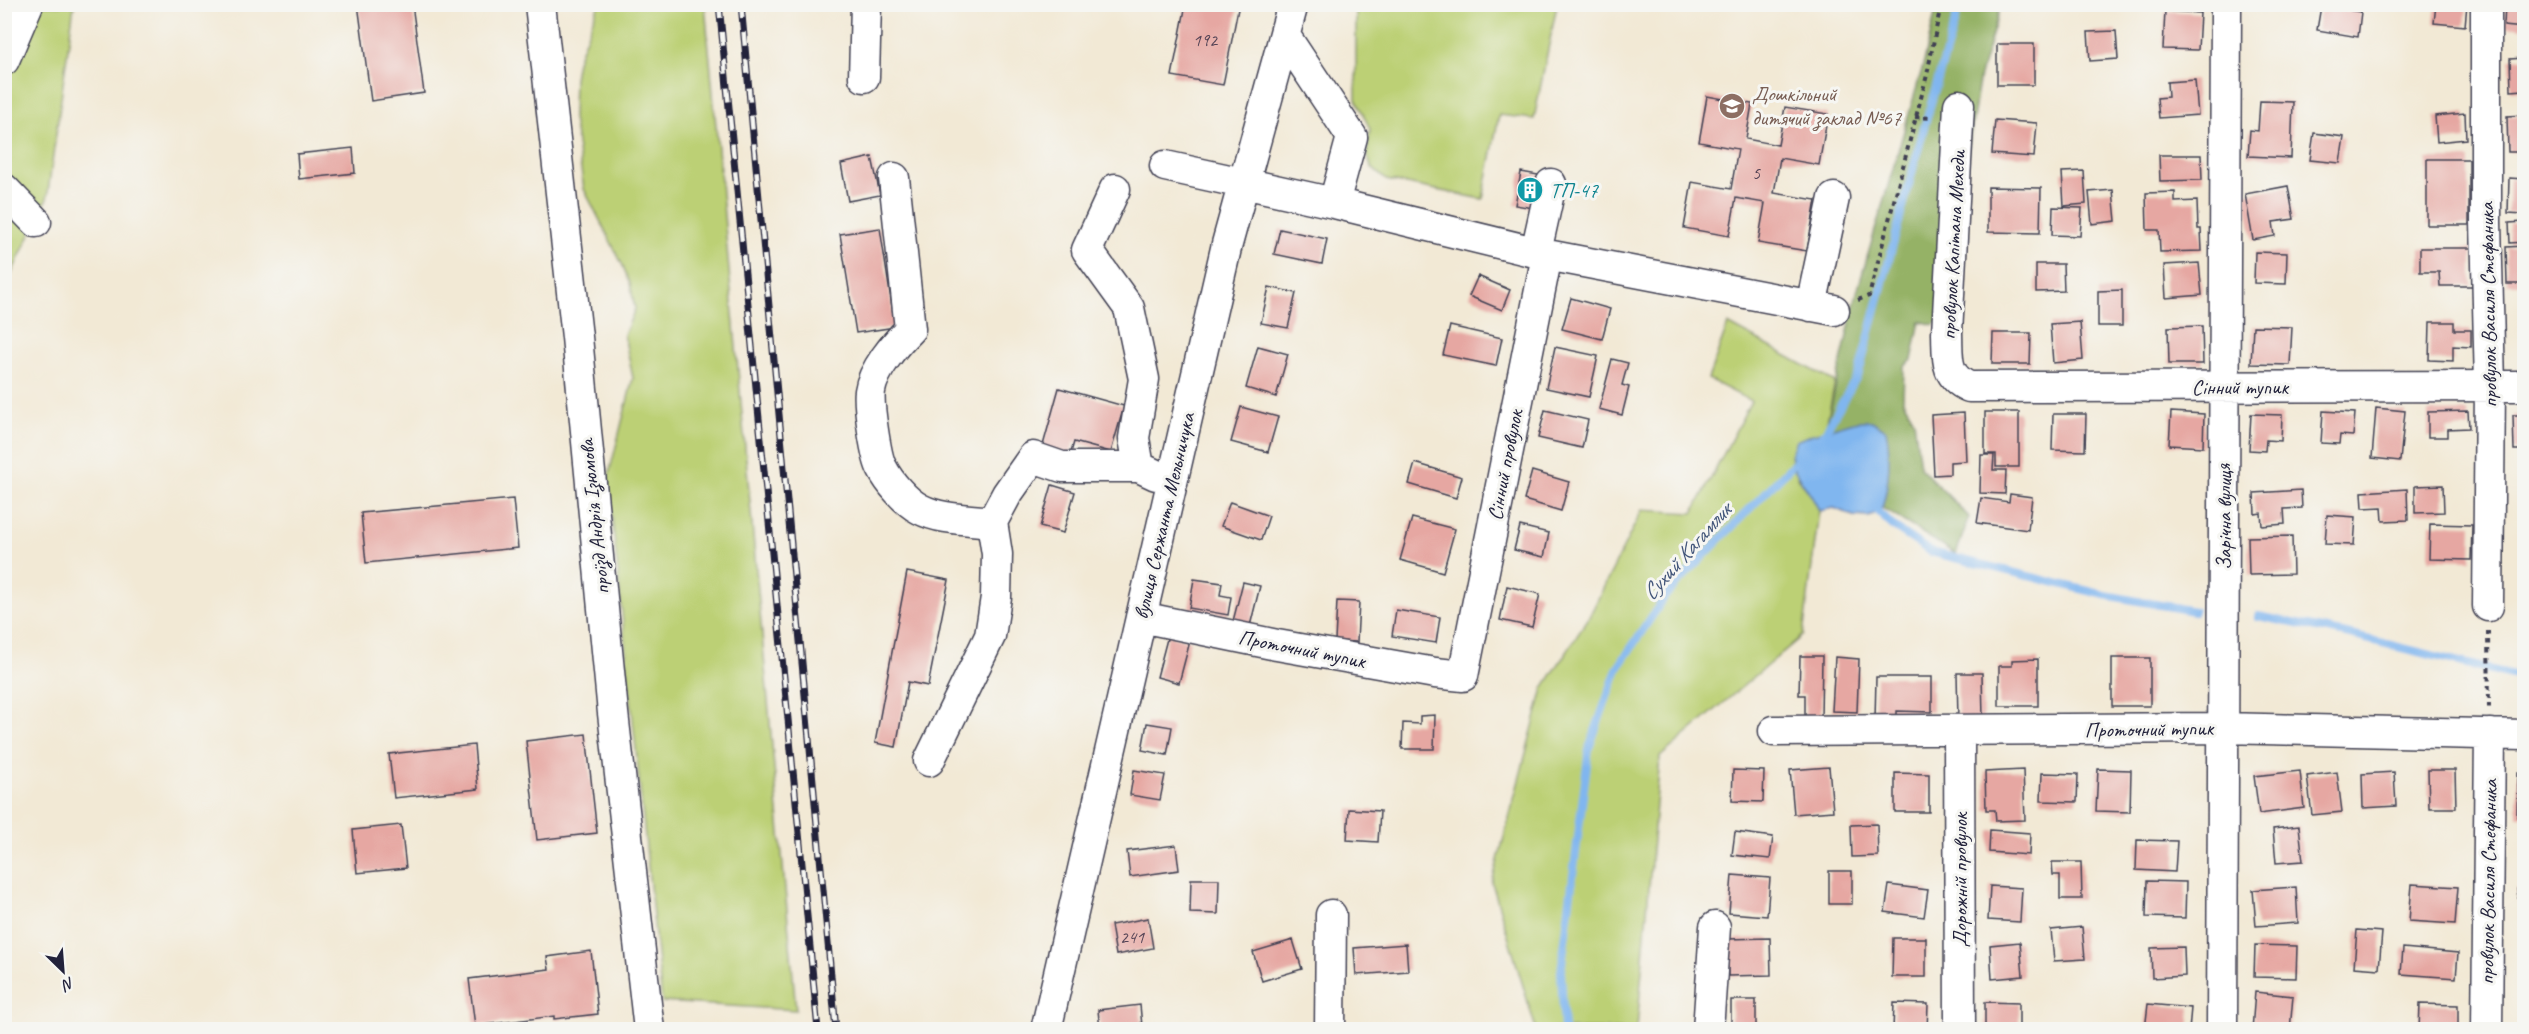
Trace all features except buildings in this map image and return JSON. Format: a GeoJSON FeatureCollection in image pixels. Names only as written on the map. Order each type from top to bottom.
{"type":"FeatureCollection","features":[{"type":"Feature","properties":{"kind":"street"},"geometry":{"type":"LineString","coordinates":[[4,60],[28,4]]}},
{"type":"Feature","properties":{"kind":"street","name":"проїзд Андрія Ізюмова"},"geometry":{"type":"LineString","coordinates":[[540,4],[577,337],[613,713],[649,1029]]}},
{"type":"Feature","properties":{"kind":"street"},"geometry":{"type":"LineString","coordinates":[[864,77],[866,4]]}},
{"type":"Feature","properties":{"kind":"street","name":"вулиця Сержанта Мельничука"},"geometry":{"type":"LineString","coordinates":[[1046,1029],[1227,244],[1293,4]]}},
{"type":"Feature","properties":{"kind":"street","name":"Зарічна вулиця"},"geometry":{"type":"LineString","coordinates":[[2222,1029],[2226,4]]}},
{"type":"Feature","properties":{"kind":"street","name":"провулок Василя Стефаника"},"geometry":{"type":"LineString","coordinates":[[2486,4],[2486,222],[2490,386],[2488,606]]}},
{"type":"Feature","properties":{"kind":"street"},"geometry":{"type":"LineString","coordinates":[[1285,36],[1352,137],[1334,203]]}},
{"type":"Feature","properties":{"kind":"street","name":"провулок Капітана Мехеди"},"geometry":{"type":"LineString","coordinates":[[1949,112],[1947,333],[1949,369],[1957,382]]}},
{"type":"Feature","properties":{"kind":"street"},"geometry":{"type":"LineString","coordinates":[[1164,166],[1334,203],[1542,254],[1823,308],[1834,198]]}},
{"type":"Feature","properties":{"kind":"street"},"geometry":{"type":"LineString","coordinates":[[894,178],[910,330],[889,351],[870,390],[873,427],[881,467],[918,508],[941,516],[992,522]]}},
{"type":"Feature","properties":{"kind":"street","name":"Сінний провулок"},"geometry":{"type":"LineString","coordinates":[[1463,676],[1542,254],[1551,184]]}},
{"type":"Feature","properties":{"kind":"street"},"geometry":{"type":"LineString","coordinates":[[4,189],[36,222]]}},
{"type":"Feature","properties":{"kind":"street"},"geometry":{"type":"LineString","coordinates":[[1115,189],[1087,249],[1129,308],[1144,380],[1134,438],[1139,467]]}},
{"type":"Feature","properties":{"kind":"street","name":"Сінний тупик"},"geometry":{"type":"LineString","coordinates":[[1957,382],[1969,387],[2524,386]]}},
{"type":"Feature","properties":{"kind":"street"},"geometry":{"type":"LineString","coordinates":[[929,761],[990,636],[996,597],[997,554],[992,522],[1007,494],[1033,457],[1062,467],[1139,467],[1172,483]]}},
{"type":"Feature","properties":{"kind":"street","name":"Проточний тупик"},"geometry":{"type":"LineString","coordinates":[[1141,617],[1299,649],[1463,676]]}},
{"type":"Feature","properties":{"kind":"street","name":"Проточний тупик"},"geometry":{"type":"LineString","coordinates":[[1774,731],[2223,728],[2524,735]]}},
{"type":"Feature","properties":{"kind":"street","name":"Дорожній провулок"},"geometry":{"type":"LineString","coordinates":[[1959,730],[1960,1029]]}},
{"type":"Feature","properties":{"kind":"street","name":"провулок Василя Стефаника"},"geometry":{"type":"LineString","coordinates":[[2487,1029],[2490,734]]}},
{"type":"Feature","properties":{"kind":"street"},"geometry":{"type":"LineString","coordinates":[[1330,1029],[1331,915]]}},
{"type":"Feature","properties":{"kind":"street"},"geometry":{"type":"LineString","coordinates":[[1708,1029],[1715,927]]}},
{"type":"Feature","properties":{"kind":"path"},"geometry":{"type":"LineString","coordinates":[[1823,308],[1869,296],[1927,75],[1941,4]]}},
{"type":"Feature","properties":{"kind":"path"},"geometry":{"type":"LineString","coordinates":[[1915,117],[1949,112]]}},
{"type":"Feature","properties":{"kind":"path"},"geometry":{"type":"LineString","coordinates":[[2488,606],[2490,734]]}},
{"type":"Feature","properties":{"kind":"green space"},"geometry":{"type":"Polygon","coordinates":[[[599,4],[705,5],[796,1010],[662,1002],[608,478],[633,378],[624,335],[635,309],[630,283],[622,264],[584,189],[573,118],[574,78],[577,61],[599,4]]]}},
{"type":"Feature","properties":{"kind":"green space"},"geometry":{"type":"Polygon","coordinates":[[[5,5],[74,5],[47,199],[5,287],[5,5]]]}},
{"type":"Feature","properties":{"kind":"green space"},"geometry":{"type":"Polygon","coordinates":[[[1356,5],[1557,5],[1534,119],[1499,115],[1483,199],[1386,180],[1371,167],[1367,154],[1370,129],[1356,99],[1356,5]]]}},
{"type":"Feature","properties":{"kind":"green space"},"geometry":{"type":"Polygon","coordinates":[[[1937,5],[2001,5],[1980,75],[1941,320],[1934,325],[1920,321],[1912,360],[1904,367],[1903,401],[1914,420],[1920,467],[1969,517],[1956,554],[1882,508],[1886,492],[1825,432],[1857,292],[1924,62],[1937,5]]]}},
{"type":"Feature","properties":{"kind":"green space"},"geometry":{"type":"Polygon","coordinates":[[[1728,324],[1835,382],[1825,432],[1810,435],[1797,477],[1813,497],[1819,511],[1803,635],[1660,757],[1637,1029],[1536,1029],[1492,883],[1543,688],[1588,619],[1642,510],[1693,513],[1751,401],[1708,379],[1728,324]]]}},
{"type":"Feature","properties":{"kind":"water"},"geometry":{"type":"Polygon","coordinates":[[[1857,421],[1872,421],[1886,430],[1888,469],[1882,508],[1869,517],[1853,516],[1834,508],[1819,511],[1795,470],[1790,455],[1796,441],[1857,421]]]}},
{"type":"Feature","properties":{"kind":"waterway","name":"Сухий Кагамлик"},"geometry":{"type":"LineString","coordinates":[[1818,439],[1825,432],[1859,373],[1925,124],[1960,4]]}},
{"type":"Feature","properties":{"kind":"waterway","name":"Сухий Кагамлик"},"geometry":{"type":"LineString","coordinates":[[1564,1030],[1561,972],[1589,748],[1617,669],[1666,595],[1799,458]]}},
{"type":"Feature","properties":{"kind":"waterway"},"geometry":{"type":"LineString","coordinates":[[1877,511],[1895,528],[1931,552],[2105,595],[2194,611]]}},
{"type":"Feature","properties":{"kind":"waterway"},"geometry":{"type":"LineString","coordinates":[[2258,616],[2342,633],[2524,678]]}},
{"type":"Feature","properties":{"kind":"railway"},"geometry":{"type":"LineString","coordinates":[[719,4],[818,1030]]}},
{"type":"Feature","properties":{"kind":"railway"},"geometry":{"type":"LineString","coordinates":[[741,4],[836,1030]]}},
{"type":"Feature","properties":{"kind":"place","name":"Дошкільний дитячий заклад №67"},"geometry":{"type":"Point","coordinates":[1732,106]}},
{"type":"Feature","properties":{"kind":"place","name":"ТП-47"},"geometry":{"type":"Point","coordinates":[1530,190]}}]}
